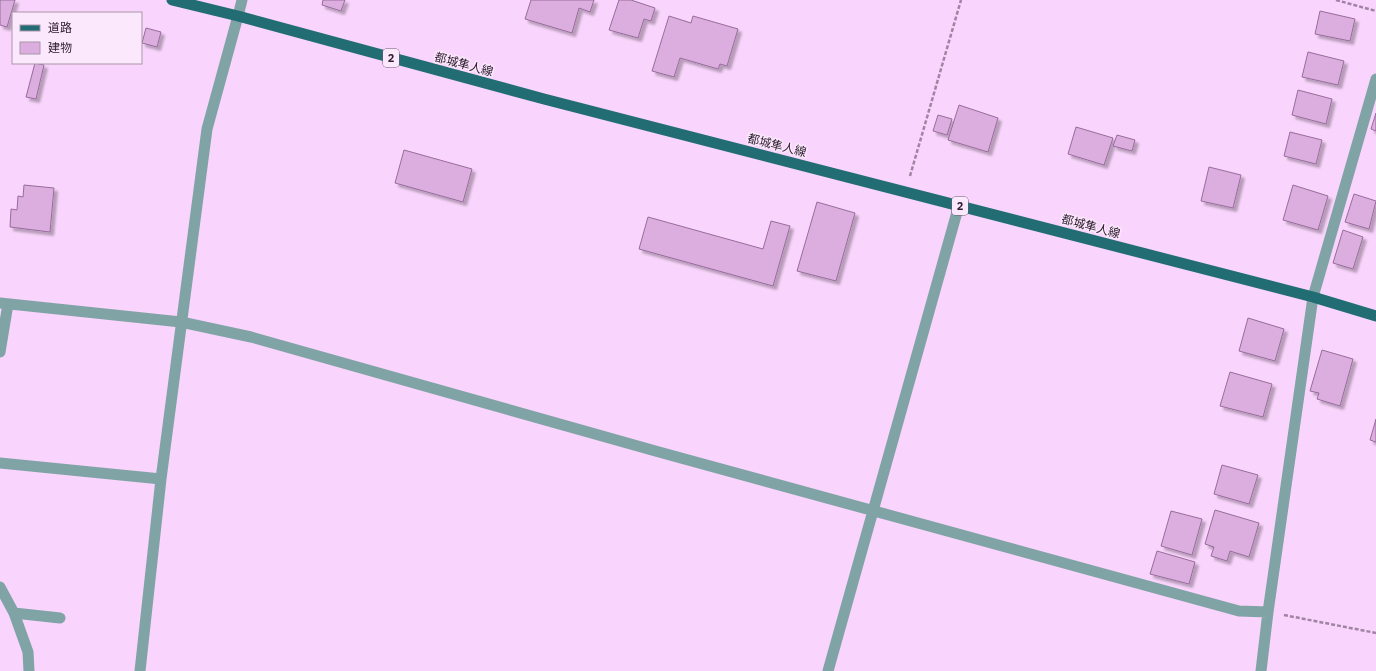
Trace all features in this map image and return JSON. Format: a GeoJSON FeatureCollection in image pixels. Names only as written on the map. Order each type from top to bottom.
{"type":"FeatureCollection","features":[{"type":"Feature","properties":{"kind":"main road","name":"都城隼人線"},"geometry":{"type":"LineString","coordinates":[[172,0],[238,16],[544,99],[1313,297],[1376,316]]}},
{"type":"Feature","properties":{"kind":"street"},"geometry":{"type":"LineString","coordinates":[[140,671],[161,480],[207,129],[242,0]]}},
{"type":"Feature","properties":{"kind":"street"},"geometry":{"type":"LineString","coordinates":[[1261,671],[1313,297],[1376,79]]}},
{"type":"Feature","properties":{"kind":"street"},"geometry":{"type":"LineString","coordinates":[[828,671],[959,205]]}},
{"type":"Feature","properties":{"kind":"street"},"geometry":{"type":"LineString","coordinates":[[0,352],[4,303],[181,322],[251,336],[658,452],[1239,611],[1268,612]]}},
{"type":"Feature","properties":{"kind":"street"},"geometry":{"type":"LineString","coordinates":[[0,463],[161,480]]}},
{"type":"Feature","properties":{"kind":"street"},"geometry":{"type":"LineString","coordinates":[[0,587],[14,613],[28,652],[29,671]]}},
{"type":"Feature","properties":{"kind":"street"},"geometry":{"type":"LineString","coordinates":[[14,613],[60,618]]}},
{"type":"Feature","properties":{"kind":"path"},"geometry":{"type":"LineString","coordinates":[[906,191],[961,0]]}},
{"type":"Feature","properties":{"kind":"path"},"geometry":{"type":"LineString","coordinates":[[1336,0],[1376,11]]}},
{"type":"Feature","properties":{"kind":"path"},"geometry":{"type":"LineString","coordinates":[[1268,612],[1376,633]]}},
{"type":"Feature","properties":{"kind":"building"},"geometry":{"type":"Polygon","coordinates":[[[0,0],[15,0],[7,27],[0,25],[0,0]]]}},
{"type":"Feature","properties":{"kind":"building"},"geometry":{"type":"Polygon","coordinates":[[[323,0],[345,0],[341,11],[322,5],[323,0]]]}},
{"type":"Feature","properties":{"kind":"building"},"geometry":{"type":"Polygon","coordinates":[[[531,0],[594,0],[590,12],[579,8],[572,33],[525,19],[531,0]]]}},
{"type":"Feature","properties":{"kind":"building"},"geometry":{"type":"Polygon","coordinates":[[[619,0],[631,0],[655,8],[651,21],[644,19],[638,38],[609,30],[619,0]]]}},
{"type":"Feature","properties":{"kind":"building"},"geometry":{"type":"Polygon","coordinates":[[[1320,11],[1355,19],[1350,41],[1315,34],[1320,11]]]}},
{"type":"Feature","properties":{"kind":"building"},"geometry":{"type":"Polygon","coordinates":[[[669,16],[691,23],[693,16],[738,29],[727,66],[720,64],[718,69],[680,58],[674,77],[652,71],[669,16]]]}},
{"type":"Feature","properties":{"kind":"building"},"geometry":{"type":"Polygon","coordinates":[[[146,28],[161,32],[157,47],[142,43],[146,28]]]}},
{"type":"Feature","properties":{"kind":"building"},"geometry":{"type":"Polygon","coordinates":[[[1308,52],[1344,61],[1338,85],[1302,77],[1308,52]]]}},
{"type":"Feature","properties":{"kind":"building"},"geometry":{"type":"Polygon","coordinates":[[[35,64],[44,65],[36,99],[26,97],[35,64]]]}},
{"type":"Feature","properties":{"kind":"building"},"geometry":{"type":"Polygon","coordinates":[[[1298,90],[1332,99],[1326,124],[1292,115],[1298,90]]]}},
{"type":"Feature","properties":{"kind":"building"},"geometry":{"type":"Polygon","coordinates":[[[959,105],[998,118],[988,152],[948,140],[959,105]]]}},
{"type":"Feature","properties":{"kind":"building"},"geometry":{"type":"Polygon","coordinates":[[[1376,113],[1376,131],[1371,129],[1376,113]]]}},
{"type":"Feature","properties":{"kind":"building"},"geometry":{"type":"Polygon","coordinates":[[[938,115],[952,119],[947,135],[933,131],[938,115]]]}},
{"type":"Feature","properties":{"kind":"building"},"geometry":{"type":"Polygon","coordinates":[[[1076,127],[1113,138],[1104,165],[1068,154],[1076,127]]]}},
{"type":"Feature","properties":{"kind":"building"},"geometry":{"type":"Polygon","coordinates":[[[1290,132],[1322,140],[1316,164],[1284,156],[1290,132]]]}},
{"type":"Feature","properties":{"kind":"building"},"geometry":{"type":"Polygon","coordinates":[[[1117,135],[1135,140],[1132,151],[1113,146],[1117,135]]]}},
{"type":"Feature","properties":{"kind":"building"},"geometry":{"type":"Polygon","coordinates":[[[404,150],[472,169],[463,202],[395,183],[404,150]]]}},
{"type":"Feature","properties":{"kind":"building"},"geometry":{"type":"Polygon","coordinates":[[[1209,167],[1241,175],[1233,208],[1201,201],[1209,167]]]}},
{"type":"Feature","properties":{"kind":"building"},"geometry":{"type":"Polygon","coordinates":[[[24,185],[54,188],[50,232],[10,227],[11,209],[17,210],[18,196],[23,197],[24,185]]]}},
{"type":"Feature","properties":{"kind":"building"},"geometry":{"type":"Polygon","coordinates":[[[1293,185],[1328,196],[1318,230],[1283,220],[1293,185]]]}},
{"type":"Feature","properties":{"kind":"building"},"geometry":{"type":"Polygon","coordinates":[[[1354,194],[1376,201],[1369,229],[1345,222],[1354,194]]]}},
{"type":"Feature","properties":{"kind":"building"},"geometry":{"type":"Polygon","coordinates":[[[817,202],[855,213],[836,281],[797,271],[817,202]]]}},
{"type":"Feature","properties":{"kind":"building"},"geometry":{"type":"Polygon","coordinates":[[[648,217],[763,249],[771,221],[790,226],[773,286],[639,249],[648,217]]]}},
{"type":"Feature","properties":{"kind":"building"},"geometry":{"type":"Polygon","coordinates":[[[1343,230],[1363,237],[1353,269],[1333,263],[1343,230]]]}},
{"type":"Feature","properties":{"kind":"building"},"geometry":{"type":"Polygon","coordinates":[[[1248,318],[1284,329],[1275,361],[1239,351],[1248,318]]]}},
{"type":"Feature","properties":{"kind":"building"},"geometry":{"type":"Polygon","coordinates":[[[1322,350],[1353,359],[1340,406],[1317,399],[1319,393],[1310,391],[1322,350]]]}},
{"type":"Feature","properties":{"kind":"building"},"geometry":{"type":"Polygon","coordinates":[[[1230,372],[1272,384],[1263,417],[1220,406],[1230,372]]]}},
{"type":"Feature","properties":{"kind":"building"},"geometry":{"type":"Polygon","coordinates":[[[1376,419],[1376,442],[1370,440],[1376,419]]]}},
{"type":"Feature","properties":{"kind":"building"},"geometry":{"type":"Polygon","coordinates":[[[1222,465],[1258,475],[1249,504],[1214,494],[1222,465]]]}},
{"type":"Feature","properties":{"kind":"building"},"geometry":{"type":"Polygon","coordinates":[[[1215,510],[1259,523],[1249,557],[1230,551],[1227,561],[1211,556],[1214,547],[1205,544],[1215,510]]]}},
{"type":"Feature","properties":{"kind":"building"},"geometry":{"type":"Polygon","coordinates":[[[1171,511],[1202,519],[1192,555],[1161,546],[1171,511]]]}},
{"type":"Feature","properties":{"kind":"building"},"geometry":{"type":"Polygon","coordinates":[[[1157,551],[1195,562],[1189,584],[1150,574],[1157,551]]]}}]}
